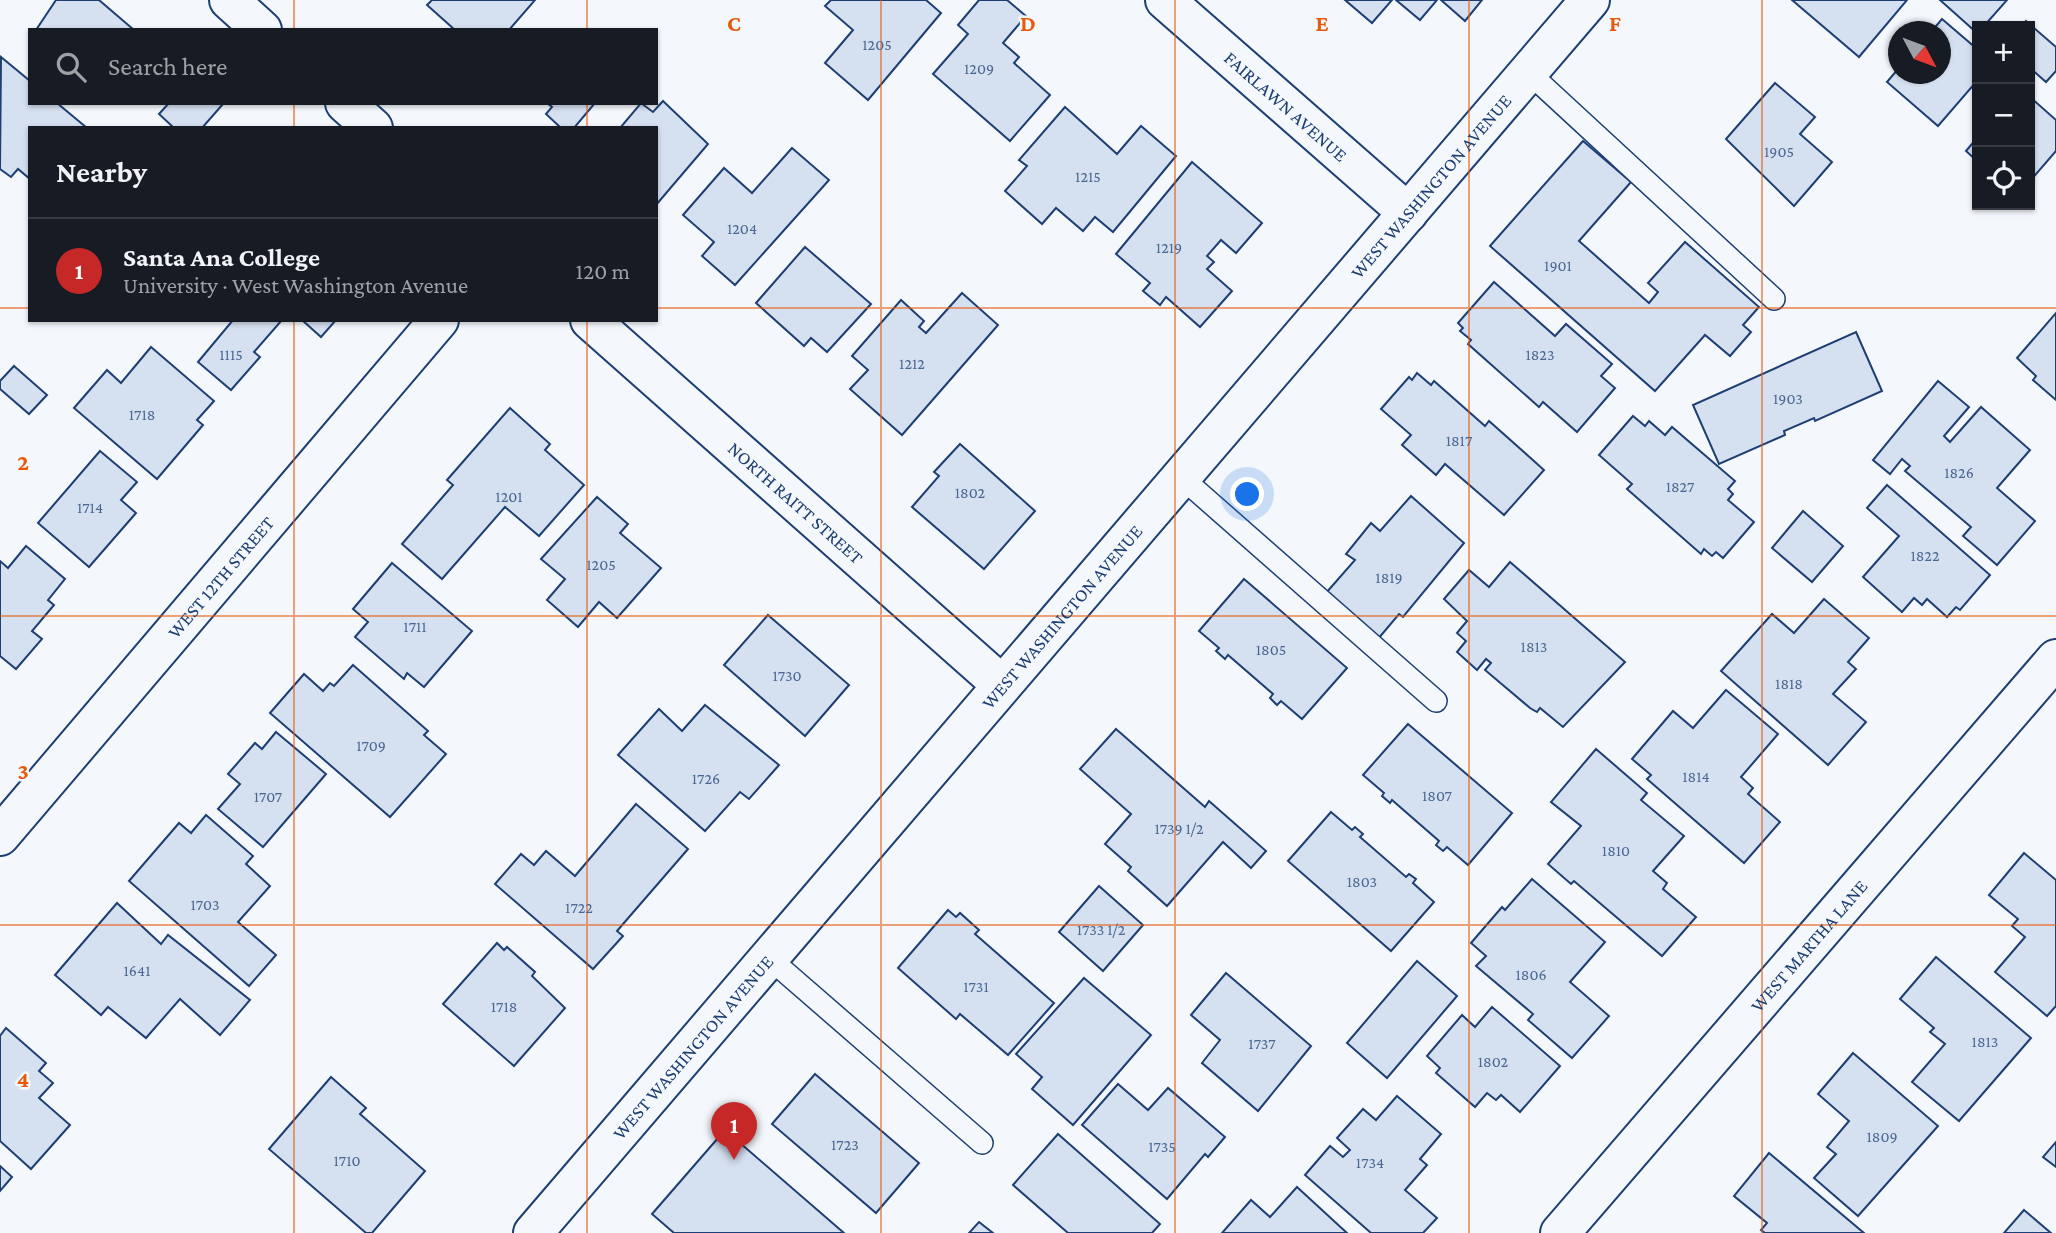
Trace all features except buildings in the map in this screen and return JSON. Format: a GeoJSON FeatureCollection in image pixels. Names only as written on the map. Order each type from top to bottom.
{"type":"FeatureCollection","features":[{"type":"Feature","properties":{"kind":"street"},"geometry":{"type":"LineString","coordinates":[[229,0],[260,28]]}},
{"type":"Feature","properties":{"kind":"street","name":"FAIRLAWN AVENUE"},"geometry":{"type":"LineString","coordinates":[[1165,0],[1408,213]]}},
{"type":"Feature","properties":{"kind":"street","name":"WEST WASHINGTON AVENUE"},"geometry":{"type":"LineString","coordinates":[[533,1233],[1590,0]]}},
{"type":"Feature","properties":{"kind":"street"},"geometry":{"type":"LineString","coordinates":[[347,105],[371,126]]}},
{"type":"Feature","properties":{"kind":"street","name":"WEST 12TH STREET"},"geometry":{"type":"LineString","coordinates":[[0,836],[437,322]]}},
{"type":"Feature","properties":{"kind":"street","name":"NORTH RAITT STREET"},"geometry":{"type":"LineString","coordinates":[[592,322],[1002,685]]}},
{"type":"Feature","properties":{"kind":"street","name":"WEST MARTHA LANE"},"geometry":{"type":"LineString","coordinates":[[1560,1233],[2056,659]]}},
{"type":"Feature","properties":{"kind":"lane"},"geometry":{"type":"LineString","coordinates":[[1528,72],[1774,299]]}},
{"type":"Feature","properties":{"kind":"lane"},"geometry":{"type":"LineString","coordinates":[[1181,477],[1436,701]]}},
{"type":"Feature","properties":{"kind":"lane"},"geometry":{"type":"LineString","coordinates":[[769,958],[982,1143]]}},
{"type":"Feature","properties":{"kind":"place","name":"Santa Ana College"},"geometry":{"type":"Point","coordinates":[734,1160]}}]}
